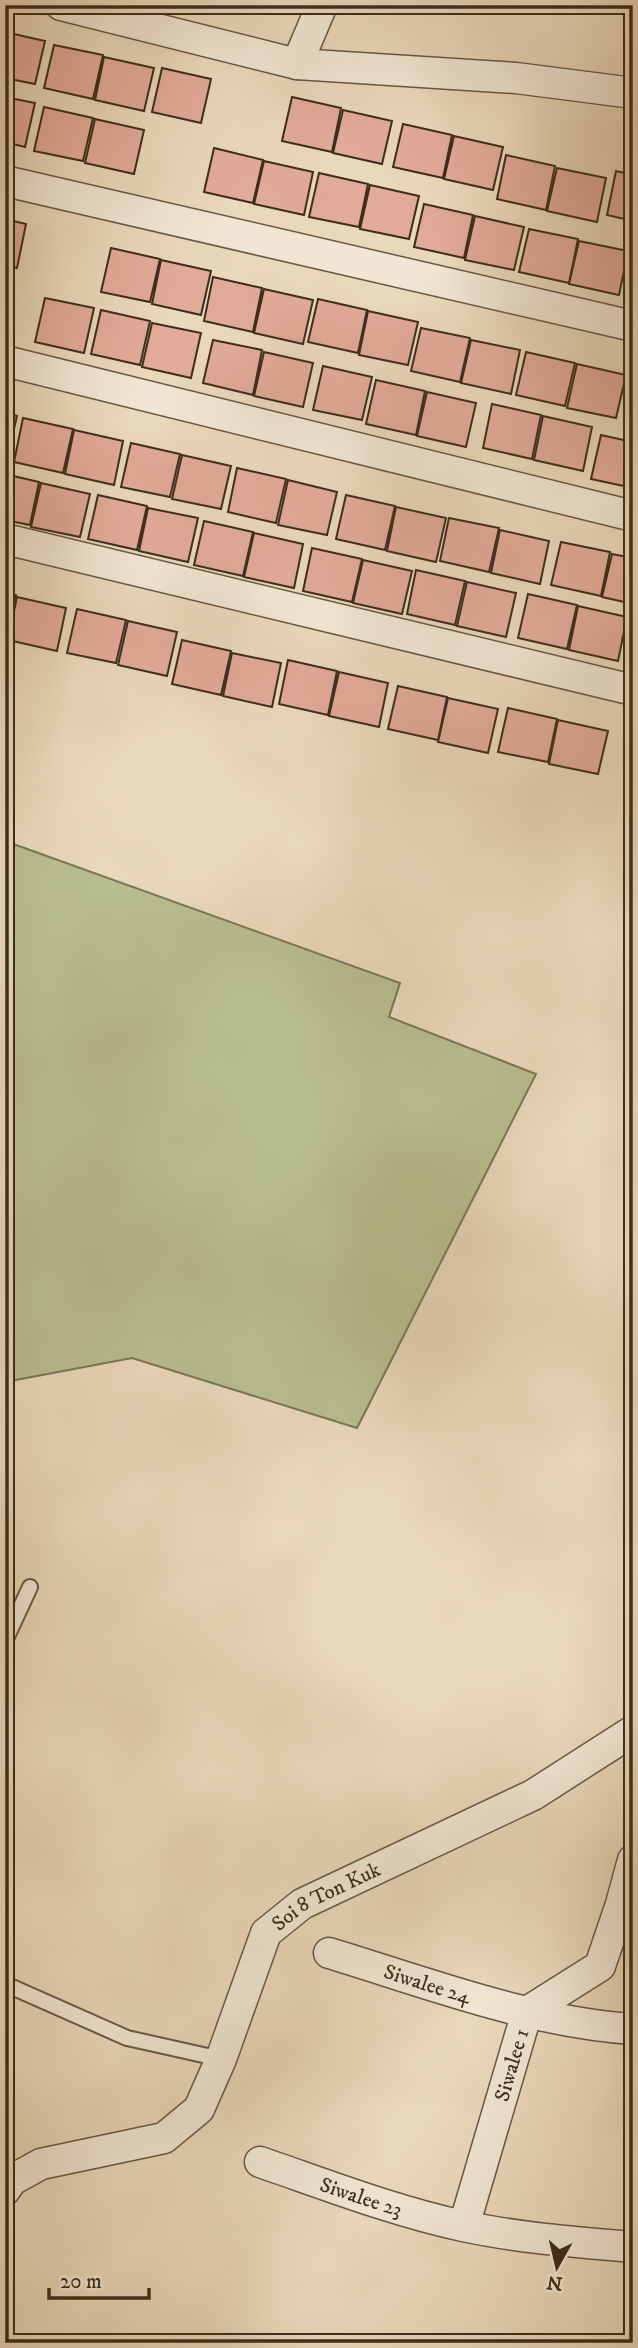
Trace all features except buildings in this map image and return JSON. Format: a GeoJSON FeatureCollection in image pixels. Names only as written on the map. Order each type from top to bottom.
{"type":"FeatureCollection","features":[{"type":"Feature","properties":{"kind":"street"},"geometry":{"type":"LineString","coordinates":[[61,5],[297,64],[516,78],[633,93]]}},
{"type":"Feature","properties":{"kind":"street"},"geometry":{"type":"LineString","coordinates":[[297,64],[322,5]]}},
{"type":"Feature","properties":{"kind":"street"},"geometry":{"type":"LineString","coordinates":[[5,181],[633,326]]}},
{"type":"Feature","properties":{"kind":"street"},"geometry":{"type":"LineString","coordinates":[[5,361],[633,516]]}},
{"type":"Feature","properties":{"kind":"street"},"geometry":{"type":"LineString","coordinates":[[5,540],[633,690]]}},
{"type":"Feature","properties":{"kind":"street","name":"Soi 8 Ton Kuk"},"geometry":{"type":"LineString","coordinates":[[5,2190],[12,2180],[41,2164],[164,2138],[199,2109],[266,1933],[302,1904],[533,1795],[633,1731]]}},
{"type":"Feature","properties":{"kind":"street","name":"Siwalee 1"},"geometry":{"type":"LineString","coordinates":[[464,2226],[527,2012],[600,1966],[633,1860]]}},
{"type":"Feature","properties":{"kind":"street","name":"Siwalee 24"},"geometry":{"type":"LineString","coordinates":[[329,1953],[527,2012],[588,2026],[633,2029]]}},
{"type":"Feature","properties":{"kind":"street","name":"Siwalee 23"},"geometry":{"type":"LineString","coordinates":[[260,2162],[380,2203],[464,2226],[551,2240],[633,2247]]}},
{"type":"Feature","properties":{"kind":"lane"},"geometry":{"type":"LineString","coordinates":[[5,1641],[30,1587]]}},
{"type":"Feature","properties":{"kind":"lane"},"geometry":{"type":"LineString","coordinates":[[5,1984],[127,2038],[220,2059]]}},
{"type":"Feature","properties":{"kind":"green space"},"geometry":{"type":"Polygon","coordinates":[[[5,841],[400,983],[389,1017],[536,1074],[357,1428],[132,1358],[5,1382],[5,841]]]}}]}
